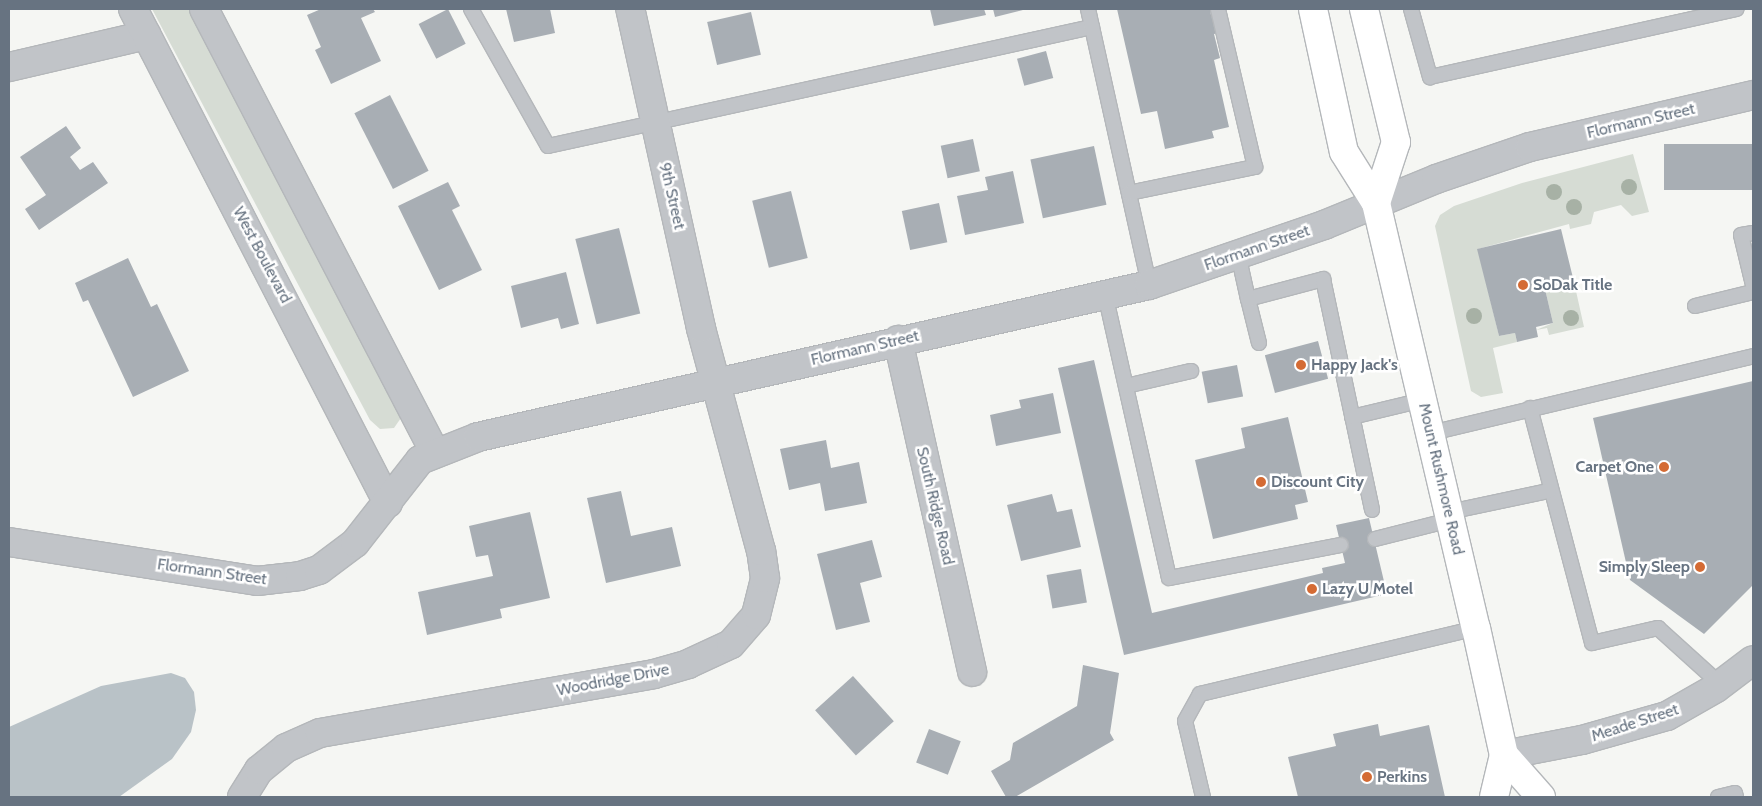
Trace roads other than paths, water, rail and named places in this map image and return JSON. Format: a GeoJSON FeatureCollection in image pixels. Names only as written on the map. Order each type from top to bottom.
{"type":"FeatureCollection","features":[{"type":"Feature","properties":{"kind":"highway","name":"Mount Rushmore Road"},"geometry":{"type":"LineString","coordinates":[[1313,9],[1344,152],[1376,203],[1476,628],[1504,755],[1494,797]]}},
{"type":"Feature","properties":{"kind":"highway"},"geometry":{"type":"LineString","coordinates":[[1364,9],[1396,142],[1376,203]]}},
{"type":"Feature","properties":{"kind":"highway","name":"Mount Rushmore Road"},"geometry":{"type":"LineString","coordinates":[[1504,755],[1541,797]]}},
{"type":"Feature","properties":{"kind":"street","name":"West Boulevard"},"geometry":{"type":"LineString","coordinates":[[133,9],[388,503]]}},
{"type":"Feature","properties":{"kind":"street"},"geometry":{"type":"LineString","coordinates":[[204,9],[435,452]]}},
{"type":"Feature","properties":{"kind":"street","name":"9th Street"},"geometry":{"type":"LineString","coordinates":[[630,9],[716,382]]}},
{"type":"Feature","properties":{"kind":"street"},"geometry":{"type":"LineString","coordinates":[[9,68],[146,35]]}},
{"type":"Feature","properties":{"kind":"street","name":"Flormann Street"},"geometry":{"type":"LineString","coordinates":[[9,542],[274,580],[319,570],[334,561],[355,543],[420,460],[435,452],[478,437],[1149,284],[1238,254],[1530,147],[1753,95]]}},
{"type":"Feature","properties":{"kind":"street","name":"South Ridge Road"},"geometry":{"type":"LineString","coordinates":[[898,340],[972,672]]}},
{"type":"Feature","properties":{"kind":"street","name":"Woodridge Drive"},"geometry":{"type":"LineString","coordinates":[[242,797],[259,770],[286,748],[320,733],[654,674],[688,664],[730,644],[756,615],[765,578],[739,463],[716,382]]}},
{"type":"Feature","properties":{"kind":"street","name":"Meade Street"},"geometry":{"type":"LineString","coordinates":[[1504,755],[1636,726],[1666,716],[1721,685],[1753,660]]}},
{"type":"Feature","properties":{"kind":"lane"},"geometry":{"type":"LineString","coordinates":[[470,9],[548,146],[656,124],[1092,27]]}},
{"type":"Feature","properties":{"kind":"lane"},"geometry":{"type":"LineString","coordinates":[[1088,9],[1149,284]]}},
{"type":"Feature","properties":{"kind":"lane"},"geometry":{"type":"LineString","coordinates":[[1129,193],[1256,167],[1218,9]]}},
{"type":"Feature","properties":{"kind":"lane"},"geometry":{"type":"LineString","coordinates":[[1412,9],[1430,77],[1737,9]]}},
{"type":"Feature","properties":{"kind":"lane"},"geometry":{"type":"LineString","coordinates":[[1753,233],[1741,236],[1753,285]]}},
{"type":"Feature","properties":{"kind":"lane"},"geometry":{"type":"LineString","coordinates":[[1238,254],[1259,343]]}},
{"type":"Feature","properties":{"kind":"lane"},"geometry":{"type":"LineString","coordinates":[[1248,299],[1323,279],[1372,510]]}},
{"type":"Feature","properties":{"kind":"lane"},"geometry":{"type":"LineString","coordinates":[[1695,306],[1753,292]]}},
{"type":"Feature","properties":{"kind":"lane"},"geometry":{"type":"LineString","coordinates":[[1105,294],[1169,578],[1341,545]]}},
{"type":"Feature","properties":{"kind":"lane"},"geometry":{"type":"LineString","coordinates":[[1431,433],[1753,356]]}},
{"type":"Feature","properties":{"kind":"lane"},"geometry":{"type":"LineString","coordinates":[[1126,386],[1191,371]]}},
{"type":"Feature","properties":{"kind":"lane"},"geometry":{"type":"LineString","coordinates":[[1352,416],[1423,400]]}},
{"type":"Feature","properties":{"kind":"lane"},"geometry":{"type":"LineString","coordinates":[[1530,408],[1549,491],[1592,643],[1658,628],[1721,685]]}},
{"type":"Feature","properties":{"kind":"lane"},"geometry":{"type":"LineString","coordinates":[[1375,539],[1450,516],[1549,491]]}},
{"type":"Feature","properties":{"kind":"lane"},"geometry":{"type":"LineString","coordinates":[[1203,797],[1185,721],[1200,694],[1476,628]]}},
{"type":"Feature","properties":{"kind":"lane"},"geometry":{"type":"LineString","coordinates":[[1718,797],[1735,793],[1736,797]]}},
{"type":"Feature","properties":{"kind":"place","name":"SoDak Title"},"geometry":{"type":"Point","coordinates":[1523,285]}},
{"type":"Feature","properties":{"kind":"place","name":"Happy Jack's"},"geometry":{"type":"Point","coordinates":[1301,365]}},
{"type":"Feature","properties":{"kind":"place","name":"Carpet One"},"geometry":{"type":"Point","coordinates":[1664,467]}},
{"type":"Feature","properties":{"kind":"place","name":"Discount City"},"geometry":{"type":"Point","coordinates":[1261,482]}},
{"type":"Feature","properties":{"kind":"place","name":"Simply Sleep"},"geometry":{"type":"Point","coordinates":[1700,567]}},
{"type":"Feature","properties":{"kind":"place","name":"Lazy U Motel"},"geometry":{"type":"Point","coordinates":[1312,589]}},
{"type":"Feature","properties":{"kind":"place","name":"Perkins"},"geometry":{"type":"Point","coordinates":[1367,777]}}]}
